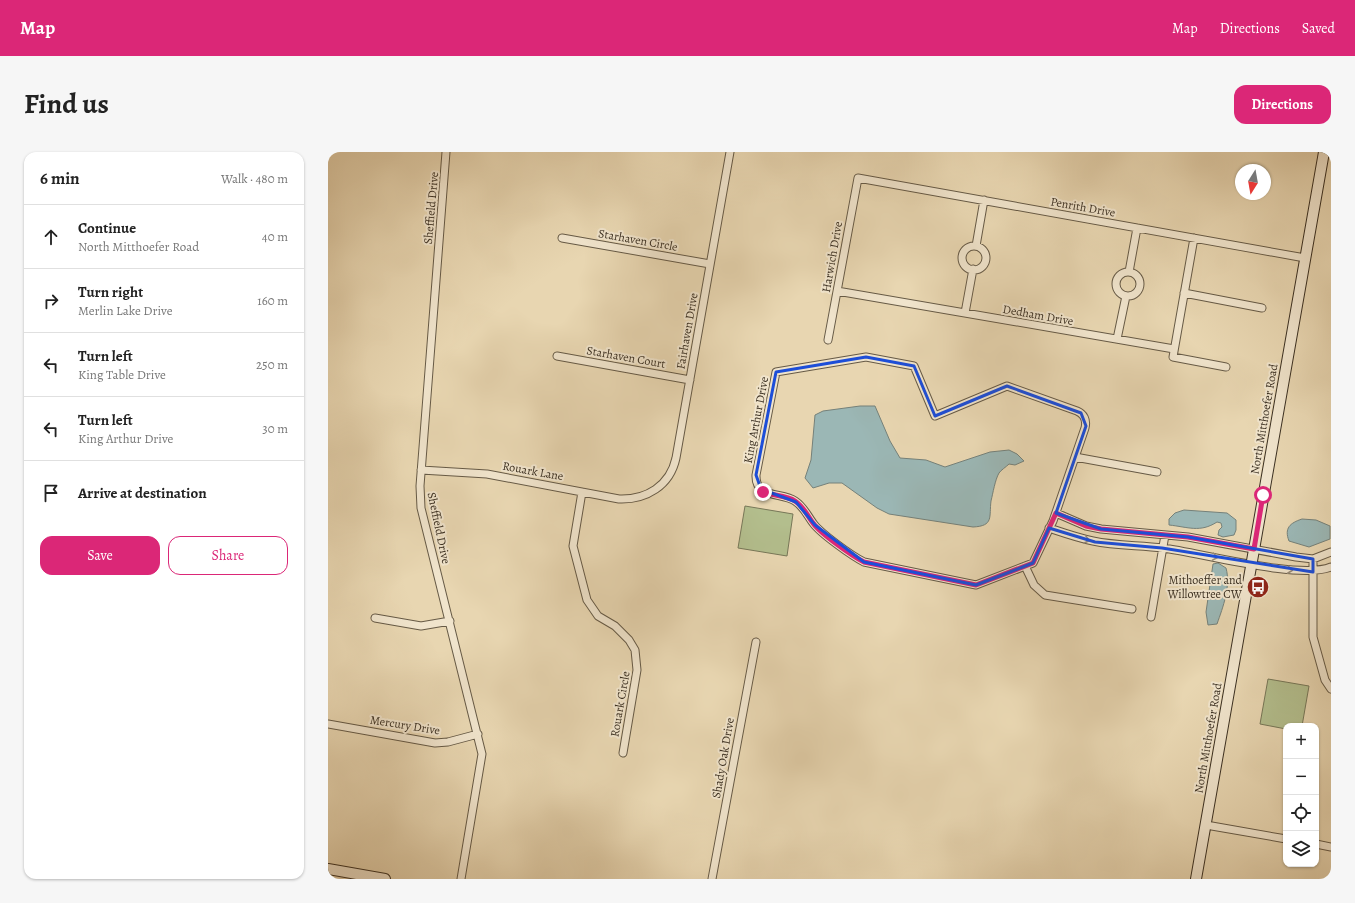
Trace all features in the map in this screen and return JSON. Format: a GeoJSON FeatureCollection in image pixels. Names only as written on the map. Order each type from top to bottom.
{"type":"FeatureCollection","features":[{"type":"Feature","properties":{"kind":"main road","name":"North Mitthoefer Road"},"geometry":{"type":"LineString","coordinates":[[1196,879],[1324,152]]}},
{"type":"Feature","properties":{"kind":"main road"},"geometry":{"type":"LineString","coordinates":[[328,869],[385,879]]}},
{"type":"Feature","properties":{"kind":"street","name":"Sheffield Drive"},"geometry":{"type":"LineString","coordinates":[[446,152],[421,470],[421,508],[478,734],[482,762],[461,879]]}},
{"type":"Feature","properties":{"kind":"street","name":"Fairhaven Drive"},"geometry":{"type":"LineString","coordinates":[[640,498],[658,488],[666,480],[673,468],[730,152]]}},
{"type":"Feature","properties":{"kind":"street","name":"Penrith Drive"},"geometry":{"type":"LineString","coordinates":[[858,178],[1305,258]]}},
{"type":"Feature","properties":{"kind":"street","name":"Harwich Drive"},"geometry":{"type":"LineString","coordinates":[[828,340],[858,178]]}},
{"type":"Feature","properties":{"kind":"street"},"geometry":{"type":"LineString","coordinates":[[976,246],[984,200]]}},
{"type":"Feature","properties":{"kind":"street"},"geometry":{"type":"LineString","coordinates":[[1129,272],[1137,228]]}},
{"type":"Feature","properties":{"kind":"street","name":"Starhaven Circle"},"geometry":{"type":"LineString","coordinates":[[562,238],[710,264]]}},
{"type":"Feature","properties":{"kind":"street"},"geometry":{"type":"LineString","coordinates":[[1194,238],[1173,358],[1226,367]]}},
{"type":"Feature","properties":{"kind":"street"},"geometry":{"type":"LineString","coordinates":[[976,246],[985,252],[986,260],[982,267],[973,269],[964,264],[962,257],[968,247],[976,246]]}},
{"type":"Feature","properties":{"kind":"street"},"geometry":{"type":"LineString","coordinates":[[964,313],[973,269]]}},
{"type":"Feature","properties":{"kind":"street"},"geometry":{"type":"LineString","coordinates":[[1129,272],[1136,276],[1140,286],[1133,295],[1126,296],[1122,295],[1116,289],[1116,281],[1121,274],[1129,272]]}},
{"type":"Feature","properties":{"kind":"street","name":"Dedham Drive"},"geometry":{"type":"LineString","coordinates":[[837,291],[1174,349]]}},
{"type":"Feature","properties":{"kind":"street"},"geometry":{"type":"LineString","coordinates":[[1184,294],[1262,308]]}},
{"type":"Feature","properties":{"kind":"street"},"geometry":{"type":"LineString","coordinates":[[1117,339],[1126,296]]}},
{"type":"Feature","properties":{"kind":"street","name":"Starhaven Court"},"geometry":{"type":"LineString","coordinates":[[557,356],[690,380]]}},
{"type":"Feature","properties":{"kind":"street","name":"King Arthur Drive"},"geometry":{"type":"LineString","coordinates":[[866,357],[914,366],[935,416],[1007,386],[1079,412],[1086,420],[1086,426],[1075,457],[1056,513],[1033,563],[976,585],[864,562],[853,557],[815,525],[805,509],[786,497],[764,492],[759,487],[756,478],[776,372],[866,357]]}},
{"type":"Feature","properties":{"kind":"street"},"geometry":{"type":"LineString","coordinates":[[1075,457],[1156,472]]}},
{"type":"Feature","properties":{"kind":"street","name":"Rouark Lane"},"geometry":{"type":"LineString","coordinates":[[421,470],[487,474],[619,499],[640,498]]}},
{"type":"Feature","properties":{"kind":"street","name":"Rouark Circle"},"geometry":{"type":"LineString","coordinates":[[582,492],[574,546],[586,600],[598,616],[615,626],[627,637],[635,650],[637,659],[637,670],[623,753]]}},
{"type":"Feature","properties":{"kind":"street"},"geometry":{"type":"LineString","coordinates":[[1056,513],[1086,526],[1165,535],[1313,559],[1331,552]]}},
{"type":"Feature","properties":{"kind":"street"},"geometry":{"type":"LineString","coordinates":[[1049,528],[1095,542],[1162,548],[1251,564],[1313,572],[1323,571],[1331,567]]}},
{"type":"Feature","properties":{"kind":"street"},"geometry":{"type":"LineString","coordinates":[[1150,617],[1165,535]]}},
{"type":"Feature","properties":{"kind":"street"},"geometry":{"type":"LineString","coordinates":[[1313,559],[1313,636],[1325,680],[1331,689]]}},
{"type":"Feature","properties":{"kind":"street"},"geometry":{"type":"LineString","coordinates":[[1025,566],[1034,586],[1045,595],[1132,609]]}},
{"type":"Feature","properties":{"kind":"street"},"geometry":{"type":"LineString","coordinates":[[375,618],[421,626],[450,621]]}},
{"type":"Feature","properties":{"kind":"street","name":"Shady Oak Drive"},"geometry":{"type":"LineString","coordinates":[[712,879],[756,642]]}},
{"type":"Feature","properties":{"kind":"street","name":"Mercury Drive"},"geometry":{"type":"LineString","coordinates":[[328,724],[435,743],[448,742],[478,734]]}},
{"type":"Feature","properties":{"kind":"street"},"geometry":{"type":"LineString","coordinates":[[1206,825],[1283,838]]}},
{"type":"Feature","properties":{"kind":"street"},"geometry":{"type":"LineString","coordinates":[[1319,845],[1331,847]]}},
{"type":"Feature","properties":{"kind":"highlighted area"},"geometry":{"type":"Polygon","coordinates":[[[866,357],[914,366],[935,416],[1007,386],[1081,413],[1086,426],[1056,513],[1101,529],[1188,537],[1313,559],[1313,572],[1162,548],[1095,542],[1049,528],[1033,563],[976,585],[864,562],[815,525],[796,502],[761,489],[756,475],[776,372],[866,357]]]}},
{"type":"Feature","properties":{"kind":"green space"},"geometry":{"type":"Polygon","coordinates":[[[745,506],[793,514],[787,556],[738,548],[745,506]]]}},
{"type":"Feature","properties":{"kind":"green space"},"geometry":{"type":"Polygon","coordinates":[[[1268,679],[1309,686],[1303,723],[1283,723],[1283,728],[1260,724],[1268,679]]]}},
{"type":"Feature","properties":{"kind":"water"},"geometry":{"type":"Polygon","coordinates":[[[860,406],[875,406],[890,441],[900,458],[926,460],[945,467],[990,452],[1009,450],[1017,454],[1024,461],[1015,465],[1009,464],[999,473],[991,501],[989,520],[984,525],[973,527],[889,514],[877,508],[842,483],[829,483],[813,488],[805,478],[811,460],[815,415],[823,411],[860,406]]]}},
{"type":"Feature","properties":{"kind":"water"},"geometry":{"type":"Polygon","coordinates":[[[1184,510],[1227,513],[1236,520],[1236,530],[1234,535],[1223,537],[1218,535],[1219,530],[1222,527],[1221,523],[1217,522],[1199,528],[1169,525],[1169,519],[1175,513],[1184,510]]]}},
{"type":"Feature","properties":{"kind":"water"},"geometry":{"type":"Polygon","coordinates":[[[1302,519],[1316,520],[1330,526],[1330,539],[1309,547],[1289,541],[1287,533],[1289,527],[1294,522],[1302,519]]]}},
{"type":"Feature","properties":{"kind":"water"},"geometry":{"type":"Polygon","coordinates":[[[1218,563],[1226,568],[1228,582],[1227,589],[1224,604],[1217,624],[1208,625],[1206,612],[1213,564],[1218,563]]]}},
{"type":"Feature","properties":{"kind":"place","name":"Mithoeffer and Willowtree CW"},"geometry":{"type":"Point","coordinates":[1258,587]}},
{"type":"Feature","properties":{"kind":"route"},"geometry":{"type":"LineString","coordinates":[[763,492],[786,497],[796,502],[805,509],[815,525],[853,557],[864,562],[976,585],[1033,563],[1056,513],[1086,526],[1101,529],[1188,537],[1254,549],[1263,495]]}}]}
